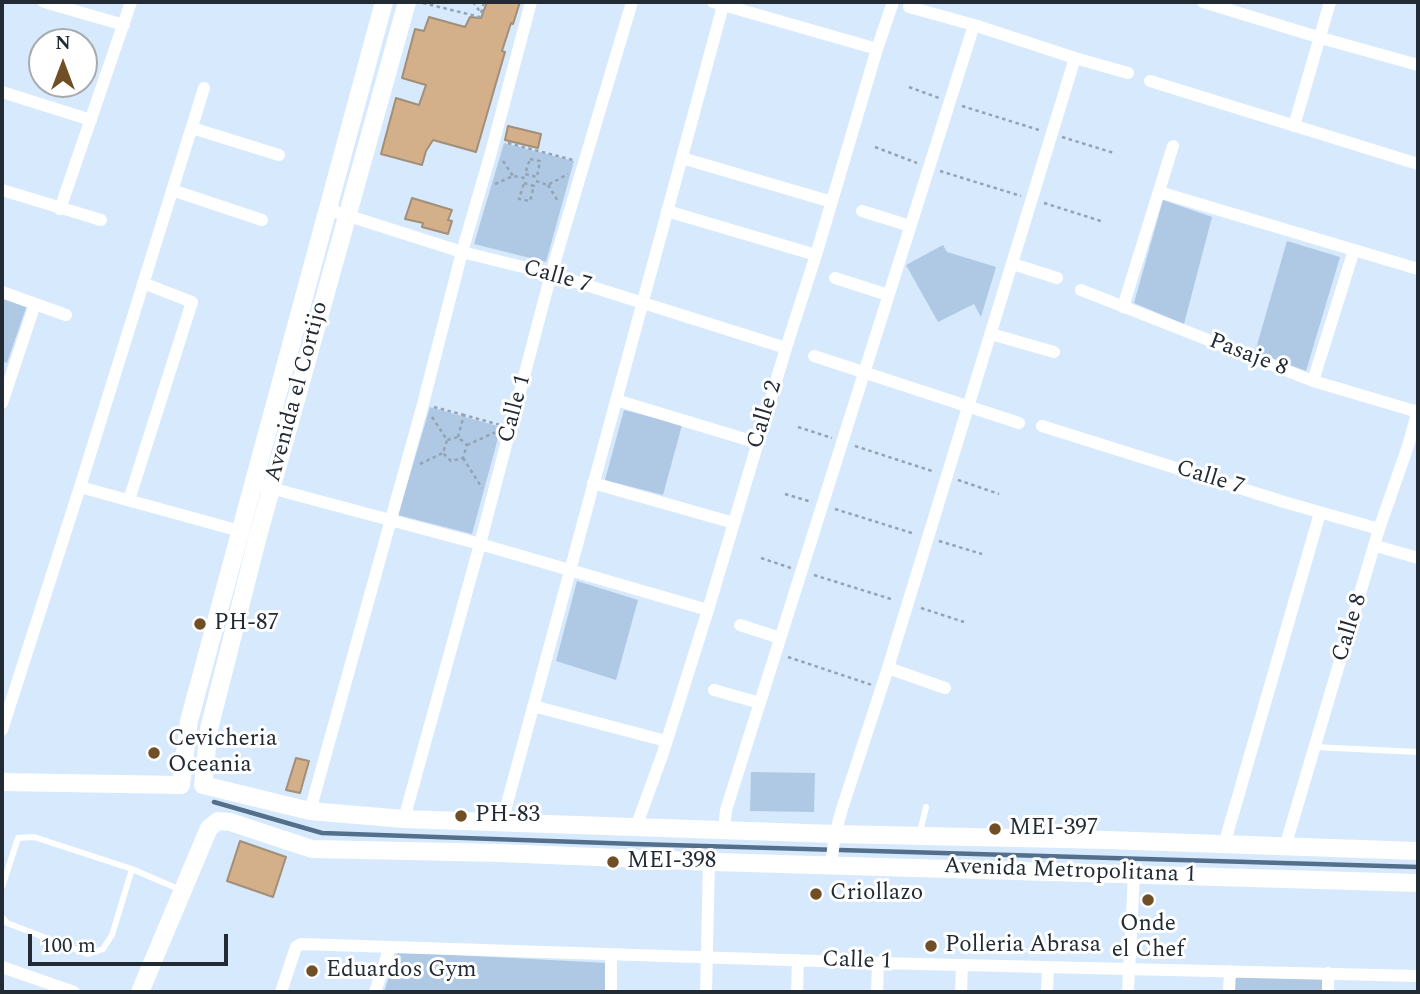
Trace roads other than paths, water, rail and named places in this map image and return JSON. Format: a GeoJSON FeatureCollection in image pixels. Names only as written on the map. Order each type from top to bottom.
{"type":"FeatureCollection","features":[{"type":"Feature","properties":{"kind":"street"},"geometry":{"type":"LineString","coordinates":[[44,2],[124,25]]}},
{"type":"Feature","properties":{"kind":"street"},"geometry":{"type":"LineString","coordinates":[[60,209],[131,2]]}},
{"type":"Feature","properties":{"kind":"street","name":"Avenida el Cortijo"},"geometry":{"type":"LineString","coordinates":[[181,785],[189,721],[384,2]]}},
{"type":"Feature","properties":{"kind":"street","name":"Avenida el Cortijo"},"geometry":{"type":"LineString","coordinates":[[203,785],[209,729],[271,488],[407,2]]}},
{"type":"Feature","properties":{"kind":"street"},"geometry":{"type":"LineString","coordinates":[[310,811],[531,2]]}},
{"type":"Feature","properties":{"kind":"street","name":"Calle 1"},"geometry":{"type":"LineString","coordinates":[[404,819],[494,494],[551,274],[632,2]]}},
{"type":"Feature","properties":{"kind":"street","name":"Calle 2"},"geometry":{"type":"LineString","coordinates":[[636,827],[708,610],[893,2]]}},
{"type":"Feature","properties":{"kind":"street"},"geometry":{"type":"LineString","coordinates":[[1202,2],[1418,65]]}},
{"type":"Feature","properties":{"kind":"street"},"geometry":{"type":"LineString","coordinates":[[1294,126],[1331,2]]}},
{"type":"Feature","properties":{"kind":"street"},"geometry":{"type":"LineString","coordinates":[[140,992],[209,828],[218,821],[230,822],[312,849],[502,837],[533,706],[667,211],[720,3],[877,49]]}},
{"type":"Feature","properties":{"kind":"street"},"geometry":{"type":"LineString","coordinates":[[909,6],[1128,73]]}},
{"type":"Feature","properties":{"kind":"street"},"geometry":{"type":"LineString","coordinates":[[724,830],[726,810],[974,25]]}},
{"type":"Feature","properties":{"kind":"street"},"geometry":{"type":"LineString","coordinates":[[831,861],[842,809],[888,668],[1075,58]]}},
{"type":"Feature","properties":{"kind":"street"},"geometry":{"type":"LineString","coordinates":[[1150,81],[1418,164]]}},
{"type":"Feature","properties":{"kind":"street"},"geometry":{"type":"LineString","coordinates":[[2,730],[204,88]]}},
{"type":"Feature","properties":{"kind":"street"},"geometry":{"type":"LineString","coordinates":[[2,92],[91,120]]}},
{"type":"Feature","properties":{"kind":"street"},"geometry":{"type":"LineString","coordinates":[[192,128],[279,155]]}},
{"type":"Feature","properties":{"kind":"street"},"geometry":{"type":"LineString","coordinates":[[1123,307],[1173,146]]}},
{"type":"Feature","properties":{"kind":"street"},"geometry":{"type":"LineString","coordinates":[[681,158],[832,202]]}},
{"type":"Feature","properties":{"kind":"street"},"geometry":{"type":"LineString","coordinates":[[2,190],[101,220]]}},
{"type":"Feature","properties":{"kind":"street"},"geometry":{"type":"LineString","coordinates":[[172,190],[262,220]]}},
{"type":"Feature","properties":{"kind":"street"},"geometry":{"type":"LineString","coordinates":[[1159,192],[1418,269]]}},
{"type":"Feature","properties":{"kind":"street","name":"Calle 7"},"geometry":{"type":"LineString","coordinates":[[327,209],[462,252],[551,274],[786,348]]}},
{"type":"Feature","properties":{"kind":"street"},"geometry":{"type":"LineString","coordinates":[[667,211],[817,255]]}},
{"type":"Feature","properties":{"kind":"street"},"geometry":{"type":"LineString","coordinates":[[862,211],[910,226]]}},
{"type":"Feature","properties":{"kind":"street"},"geometry":{"type":"LineString","coordinates":[[1313,381],[1354,250]]}},
{"type":"Feature","properties":{"kind":"street"},"geometry":{"type":"LineString","coordinates":[[1013,264],[1057,278]]}},
{"type":"Feature","properties":{"kind":"street"},"geometry":{"type":"LineString","coordinates":[[835,278],[888,295]]}},
{"type":"Feature","properties":{"kind":"street"},"geometry":{"type":"LineString","coordinates":[[129,500],[192,302],[143,283]]}},
{"type":"Feature","properties":{"kind":"street","name":"Pasaje 8"},"geometry":{"type":"LineString","coordinates":[[1081,290],[1313,381],[1418,411]]}},
{"type":"Feature","properties":{"kind":"street"},"geometry":{"type":"LineString","coordinates":[[2,292],[66,315]]}},
{"type":"Feature","properties":{"kind":"street"},"geometry":{"type":"LineString","coordinates":[[2,403],[35,304]]}},
{"type":"Feature","properties":{"kind":"street"},"geometry":{"type":"LineString","coordinates":[[991,334],[1054,352]]}},
{"type":"Feature","properties":{"kind":"street"},"geometry":{"type":"LineString","coordinates":[[814,356],[1019,423]]}},
{"type":"Feature","properties":{"kind":"street"},"geometry":{"type":"LineString","coordinates":[[616,400],[758,443]]}},
{"type":"Feature","properties":{"kind":"street","name":"Calle 8"},"geometry":{"type":"LineString","coordinates":[[1285,847],[1379,529],[1413,448],[1418,411]]}},
{"type":"Feature","properties":{"kind":"street","name":"Calle 7"},"geometry":{"type":"LineString","coordinates":[[1042,426],[1379,529]]}},
{"type":"Feature","properties":{"kind":"street"},"geometry":{"type":"LineString","coordinates":[[253,483],[480,544],[708,610]]}},
{"type":"Feature","properties":{"kind":"street"},"geometry":{"type":"LineString","coordinates":[[593,483],[734,523]]}},
{"type":"Feature","properties":{"kind":"street"},"geometry":{"type":"LineString","coordinates":[[80,487],[240,531]]}},
{"type":"Feature","properties":{"kind":"street"},"geometry":{"type":"LineString","coordinates":[[1224,845],[1320,513]]}},
{"type":"Feature","properties":{"kind":"street"},"geometry":{"type":"LineString","coordinates":[[1376,546],[1418,558]]}},
{"type":"Feature","properties":{"kind":"street"},"geometry":{"type":"LineString","coordinates":[[740,625],[780,638]]}},
{"type":"Feature","properties":{"kind":"street"},"geometry":{"type":"LineString","coordinates":[[888,668],[946,688]]}},
{"type":"Feature","properties":{"kind":"street"},"geometry":{"type":"LineString","coordinates":[[714,690],[760,703]]}},
{"type":"Feature","properties":{"kind":"street"},"geometry":{"type":"LineString","coordinates":[[533,706],[666,741]]}},
{"type":"Feature","properties":{"kind":"street","name":"Avenida Metropolitana 1"},"geometry":{"type":"LineString","coordinates":[[2,782],[203,785],[310,811],[404,819],[502,837],[709,862],[831,861],[919,852],[1107,840],[1418,851]]}},
{"type":"Feature","properties":{"kind":"street","name":"Avenida Metropolitana 1"},"geometry":{"type":"LineString","coordinates":[[502,837],[636,827],[724,830],[835,837],[919,852],[1134,875],[1418,883]]}},
{"type":"Feature","properties":{"kind":"street"},"geometry":{"type":"LineString","coordinates":[[706,992],[709,862]]}},
{"type":"Feature","properties":{"kind":"street"},"geometry":{"type":"LineString","coordinates":[[1128,992],[1134,875]]}},
{"type":"Feature","properties":{"kind":"street","name":"Calle 1"},"geometry":{"type":"LineString","coordinates":[[281,992],[296,947],[301,944],[878,963],[1418,976]]}},
{"type":"Feature","properties":{"kind":"street"},"geometry":{"type":"LineString","coordinates":[[375,992],[390,947]]}},
{"type":"Feature","properties":{"kind":"street"},"geometry":{"type":"LineString","coordinates":[[611,955],[611,992]]}},
{"type":"Feature","properties":{"kind":"street"},"geometry":{"type":"LineString","coordinates":[[797,960],[797,992]]}},
{"type":"Feature","properties":{"kind":"street"},"geometry":{"type":"LineString","coordinates":[[877,992],[878,963]]}},
{"type":"Feature","properties":{"kind":"street"},"geometry":{"type":"LineString","coordinates":[[961,992],[962,965]]}},
{"type":"Feature","properties":{"kind":"street"},"geometry":{"type":"LineString","coordinates":[[2,967],[74,992]]}},
{"type":"Feature","properties":{"kind":"street"},"geometry":{"type":"LineString","coordinates":[[1047,992],[1048,967]]}},
{"type":"Feature","properties":{"kind":"street"},"geometry":{"type":"LineString","coordinates":[[1229,992],[1230,971]]}},
{"type":"Feature","properties":{"kind":"street"},"geometry":{"type":"LineString","coordinates":[[1328,973],[1328,992]]}},
{"type":"Feature","properties":{"kind":"lane"},"geometry":{"type":"LineString","coordinates":[[1314,747],[1418,752]]}},
{"type":"Feature","properties":{"kind":"lane"},"geometry":{"type":"LineString","coordinates":[[919,852],[926,807]]}},
{"type":"Feature","properties":{"kind":"lane"},"geometry":{"type":"LineString","coordinates":[[2,887],[18,838],[34,837],[132,869],[183,891]]}},
{"type":"Feature","properties":{"kind":"lane"},"geometry":{"type":"LineString","coordinates":[[2,917],[7,923],[88,954],[103,949],[112,935],[132,869]]}},
{"type":"Feature","properties":{"kind":"waterway"},"geometry":{"type":"LineString","coordinates":[[214,802],[322,833],[1418,867]]}},
{"type":"Feature","properties":{"kind":"place","name":"PH-87"},"geometry":{"type":"Point","coordinates":[200,624]}},
{"type":"Feature","properties":{"kind":"place","name":"Cevicheria Oceania"},"geometry":{"type":"Point","coordinates":[154,753]}},
{"type":"Feature","properties":{"kind":"place","name":"PH-83"},"geometry":{"type":"Point","coordinates":[461,816]}},
{"type":"Feature","properties":{"kind":"place","name":"MEI-397"},"geometry":{"type":"Point","coordinates":[995,829]}},
{"type":"Feature","properties":{"kind":"place","name":"MEI-398"},"geometry":{"type":"Point","coordinates":[613,862]}},
{"type":"Feature","properties":{"kind":"place","name":"Criollazo"},"geometry":{"type":"Point","coordinates":[816,894]}},
{"type":"Feature","properties":{"kind":"place","name":"Onde el Chef"},"geometry":{"type":"Point","coordinates":[1148,900]}},
{"type":"Feature","properties":{"kind":"place","name":"Polleria Abrasa"},"geometry":{"type":"Point","coordinates":[931,946]}},
{"type":"Feature","properties":{"kind":"place","name":"Eduardos Gym"},"geometry":{"type":"Point","coordinates":[312,971]}}]}
